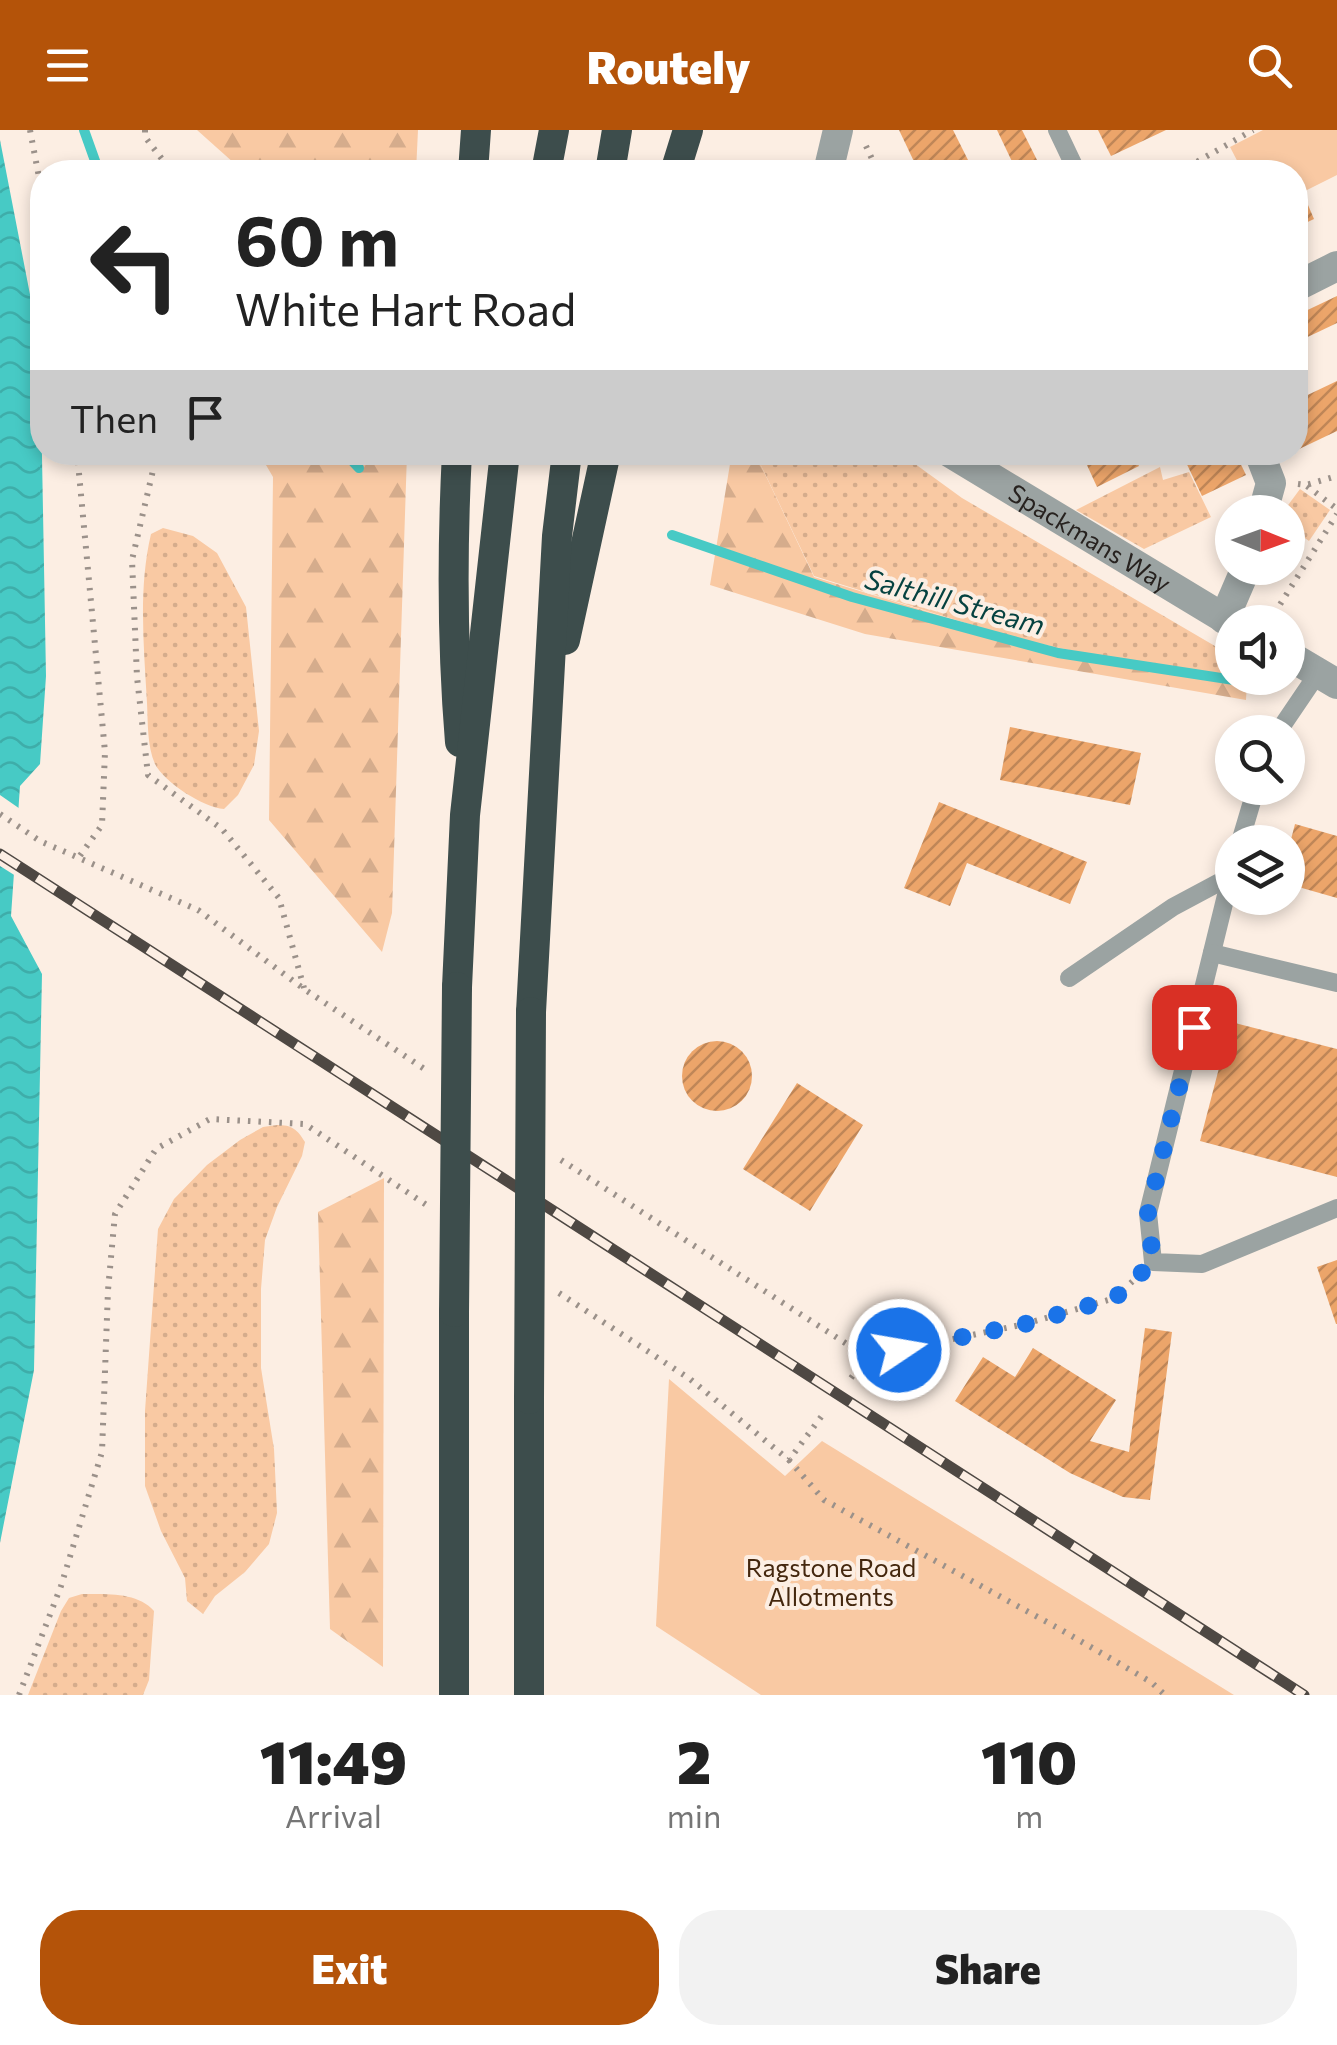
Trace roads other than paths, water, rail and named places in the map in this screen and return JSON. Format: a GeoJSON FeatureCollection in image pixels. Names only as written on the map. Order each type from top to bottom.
{"type":"FeatureCollection","features":[{"type":"Feature","properties":{"kind":"highway"},"geometry":{"type":"LineString","coordinates":[[474,160],[476,130]]}},
{"type":"Feature","properties":{"kind":"highway"},"geometry":{"type":"LineString","coordinates":[[548,160],[554,130]]}},
{"type":"Feature","properties":{"kind":"highway"},"geometry":{"type":"LineString","coordinates":[[612,160],[618,130]]}},
{"type":"Feature","properties":{"kind":"highway"},"geometry":{"type":"LineString","coordinates":[[678,160],[688,130]]}},
{"type":"Feature","properties":{"kind":"highway"},"geometry":{"type":"LineString","coordinates":[[456,465],[452,548],[454,676],[465,815]]}},
{"type":"Feature","properties":{"kind":"highway"},"geometry":{"type":"LineString","coordinates":[[454,1695],[458,987],[465,815],[504,465]]}},
{"type":"Feature","properties":{"kind":"highway"},"geometry":{"type":"LineString","coordinates":[[529,1695],[531,1012],[557,536],[565,465]]}},
{"type":"Feature","properties":{"kind":"highway"},"geometry":{"type":"LineString","coordinates":[[546,723],[603,465]]}},
{"type":"Feature","properties":{"kind":"street"},"geometry":{"type":"LineString","coordinates":[[831,160],[838,130]]}},
{"type":"Feature","properties":{"kind":"street"},"geometry":{"type":"LineString","coordinates":[[1308,280],[1337,266]]}},
{"type":"Feature","properties":{"kind":"street","name":"Spackmans Way"},"geometry":{"type":"LineString","coordinates":[[971,465],[1215,613]]}},
{"type":"Feature","properties":{"kind":"street"},"geometry":{"type":"LineString","coordinates":[[1264,465],[1272,483],[1269,495]]}},
{"type":"Feature","properties":{"kind":"street"},"geometry":{"type":"LineString","coordinates":[[1305,665],[1328,678]]}},
{"type":"Feature","properties":{"kind":"lane"},"geometry":{"type":"LineString","coordinates":[[1057,130],[1072,160]]}},
{"type":"Feature","properties":{"kind":"lane"},"geometry":{"type":"LineString","coordinates":[[1294,715],[1328,678]]}},
{"type":"Feature","properties":{"kind":"lane"},"geometry":{"type":"LineString","coordinates":[[1069,978],[1215,883]]}},
{"type":"Feature","properties":{"kind":"lane"},"geometry":{"type":"LineString","coordinates":[[1222,915],[1148,1212],[1153,1262],[1202,1264],[1337,1208]]}},
{"type":"Feature","properties":{"kind":"lane"},"geometry":{"type":"LineString","coordinates":[[1212,953],[1337,983]]}},
{"type":"Feature","properties":{"kind":"water"},"geometry":{"type":"Polygon","coordinates":[[[0,140],[30,294],[30,465],[42,465],[46,676],[40,764],[20,786],[11,916],[42,974],[34,1370],[0,1543],[0,140]]]}},
{"type":"Feature","properties":{"kind":"waterway","name":"Salthill Stream"},"geometry":{"type":"LineString","coordinates":[[84,130],[95,160]]}},
{"type":"Feature","properties":{"kind":"waterway","name":"Salthill Stream"},"geometry":{"type":"LineString","coordinates":[[356,465],[359,468]]}},
{"type":"Feature","properties":{"kind":"waterway","name":"Salthill Stream"},"geometry":{"type":"LineString","coordinates":[[672,535],[852,597],[1058,653],[1215,677]]}},
{"type":"Feature","properties":{"kind":"railway"},"geometry":{"type":"LineString","coordinates":[[0,854],[1304,1695]]}},
{"type":"Feature","properties":{"kind":"park label","name":"Ragstone Road Allotments"},"geometry":{"type":"Point","coordinates":[831,1582]}}]}
